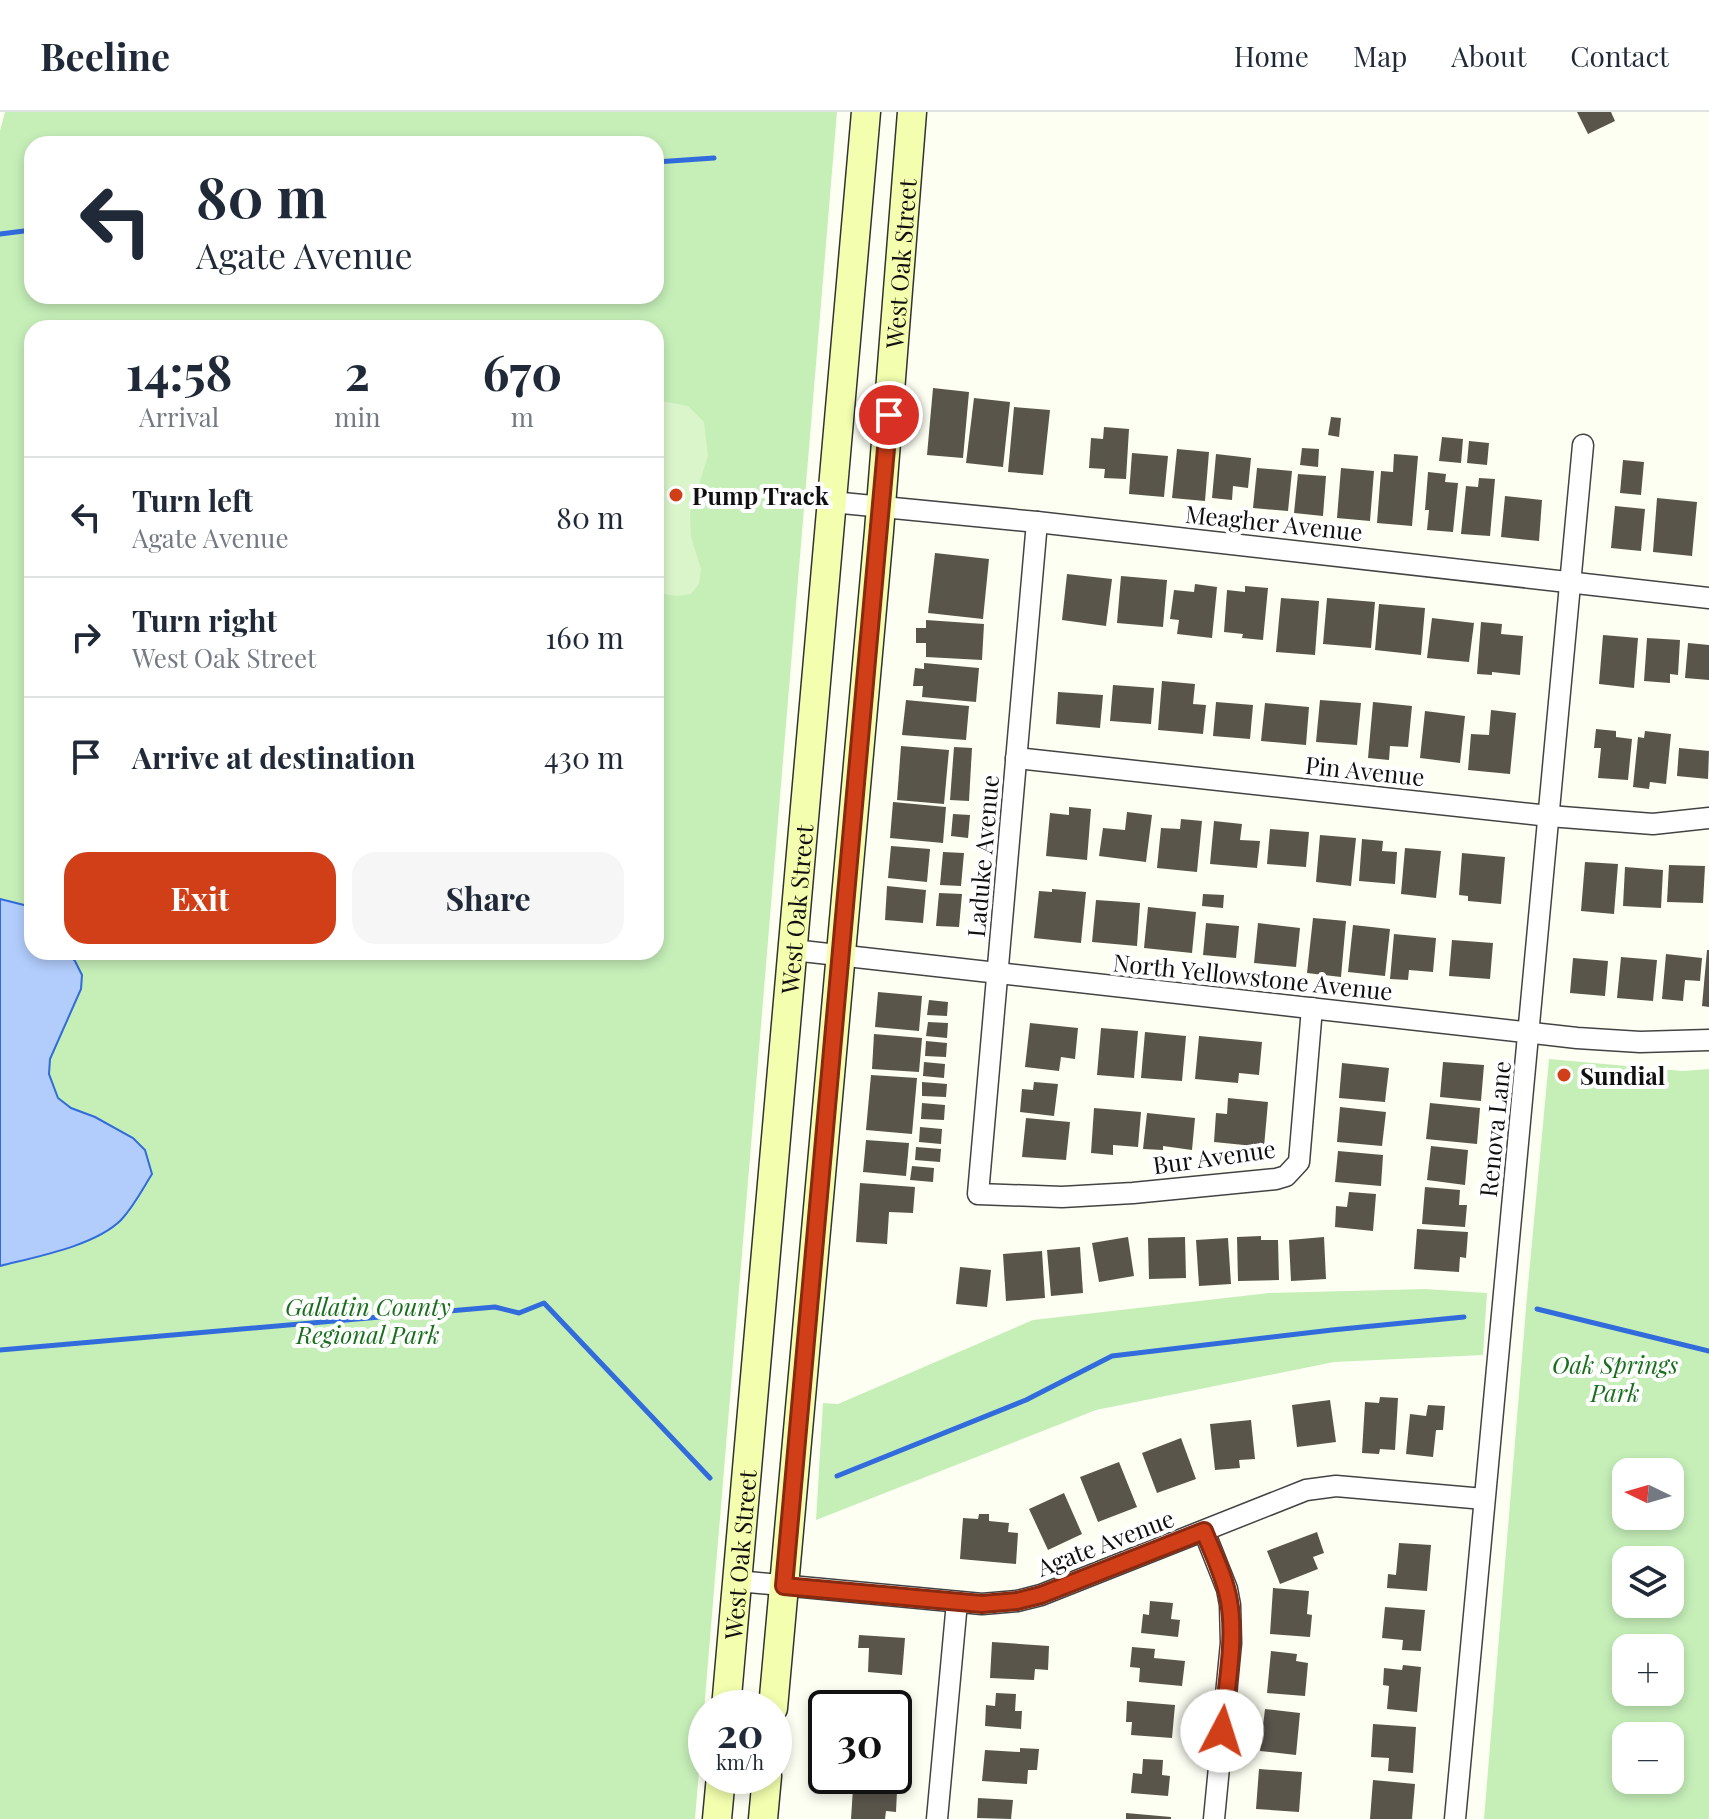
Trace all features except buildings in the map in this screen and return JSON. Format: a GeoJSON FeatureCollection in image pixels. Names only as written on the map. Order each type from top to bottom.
{"type":"FeatureCollection","features":[{"type":"Feature","properties":{"kind":"main road","name":"West Oak Street"},"geometry":{"type":"LineString","coordinates":[[728,1690],[866,112]]}},
{"type":"Feature","properties":{"kind":"main road","name":"West Oak Street"},"geometry":{"type":"LineString","coordinates":[[775,1690],[882,506],[912,112]]}},
{"type":"Feature","properties":{"kind":"main road"},"geometry":{"type":"LineString","coordinates":[[717,1819],[719,1794]]}},
{"type":"Feature","properties":{"kind":"main road"},"geometry":{"type":"LineString","coordinates":[[763,1819],[765,1794]]}},
{"type":"Feature","properties":{"kind":"street","name":"Renova Lane"},"geometry":{"type":"LineString","coordinates":[[1455,1819],[1583,445]]}},
{"type":"Feature","properties":{"kind":"street","name":"Meagher Avenue"},"geometry":{"type":"LineString","coordinates":[[832,502],[1037,522],[1709,598]]}},
{"type":"Feature","properties":{"kind":"street","name":"Laduke Avenue"},"geometry":{"type":"LineString","coordinates":[[978,1194],[1037,522]]}},
{"type":"Feature","properties":{"kind":"street","name":"Pin Avenue"},"geometry":{"type":"LineString","coordinates":[[1016,758],[1549,816],[1653,824],[1709,818]]}},
{"type":"Feature","properties":{"kind":"street","name":"North Yellowstone Avenue"},"geometry":{"type":"LineString","coordinates":[[793,950],[1529,1033],[1640,1042],[1709,1040]]}},
{"type":"Feature","properties":{"kind":"street","name":"Bur Avenue"},"geometry":{"type":"LineString","coordinates":[[978,1194],[1076,1197],[1286,1176],[1299,1162],[1312,1008]]}},
{"type":"Feature","properties":{"kind":"street","name":"Agate Avenue"},"geometry":{"type":"LineString","coordinates":[[738,1581],[999,1604],[1041,1595],[1306,1490],[1336,1486],[1484,1499]]}},
{"type":"Feature","properties":{"kind":"street"},"geometry":{"type":"LineString","coordinates":[[1204,1531],[1227,1589],[1231,1624],[1214,1819]]}},
{"type":"Feature","properties":{"kind":"street"},"geometry":{"type":"LineString","coordinates":[[937,1819],[957,1602]]}},
{"type":"Feature","properties":{"kind":"green space","name":"Gallatin County Regional Park"},"geometry":{"type":"Polygon","coordinates":[[[5,112],[837,112],[706,1690],[688,1690],[688,1794],[697,1794],[695,1819],[0,1819],[0,131],[5,112]]]}},
{"type":"Feature","properties":{"kind":"green space","name":"Pump Track"},"geometry":{"type":"Polygon","coordinates":[[[664,402],[688,406],[704,422],[708,456],[690,513],[691,537],[701,569],[699,584],[691,594],[664,594],[664,402]]]}},
{"type":"Feature","properties":{"kind":"green space","name":"Oak Springs Park"},"geometry":{"type":"Polygon","coordinates":[[[1549,1059],[1683,1071],[1709,1069],[1709,1819],[1484,1819],[1549,1059]]]}},
{"type":"Feature","properties":{"kind":"green space"},"geometry":{"type":"Polygon","coordinates":[[[1425,1289],[1487,1293],[1483,1355],[1334,1362],[1096,1410],[816,1520],[823,1403],[838,1404],[1033,1320],[1269,1293],[1425,1289]]]}},
{"type":"Feature","properties":{"kind":"water"},"geometry":{"type":"Polygon","coordinates":[[[0,899],[24,905],[24,960],[74,960],[82,975],[81,989],[50,1059],[49,1074],[58,1098],[71,1108],[133,1138],[145,1150],[152,1174],[130,1209],[110,1229],[81,1244],[0,1266],[0,899]]]}},
{"type":"Feature","properties":{"kind":"waterway"},"geometry":{"type":"LineString","coordinates":[[664,161],[714,158]]}},
{"type":"Feature","properties":{"kind":"waterway"},"geometry":{"type":"LineString","coordinates":[[0,234],[24,231]]}},
{"type":"Feature","properties":{"kind":"waterway"},"geometry":{"type":"LineString","coordinates":[[0,1350],[495,1307],[519,1313],[544,1303],[710,1478]]}},
{"type":"Feature","properties":{"kind":"waterway"},"geometry":{"type":"LineString","coordinates":[[1537,1309],[1709,1351]]}},
{"type":"Feature","properties":{"kind":"waterway"},"geometry":{"type":"LineString","coordinates":[[837,1476],[1026,1400],[1112,1356],[1464,1317]]}},
{"type":"Feature","properties":{"kind":"place","name":"Pump Track"},"geometry":{"type":"Point","coordinates":[676,495]}},
{"type":"Feature","properties":{"kind":"place","name":"Sundial"},"geometry":{"type":"Point","coordinates":[1564,1075]}},
{"type":"Feature","properties":{"kind":"route"},"geometry":{"type":"LineString","coordinates":[[889,415],[784,1586],[999,1604],[1041,1595],[1204,1531],[1227,1589],[1230,1605],[1231,1643],[1222,1731]]}}]}
